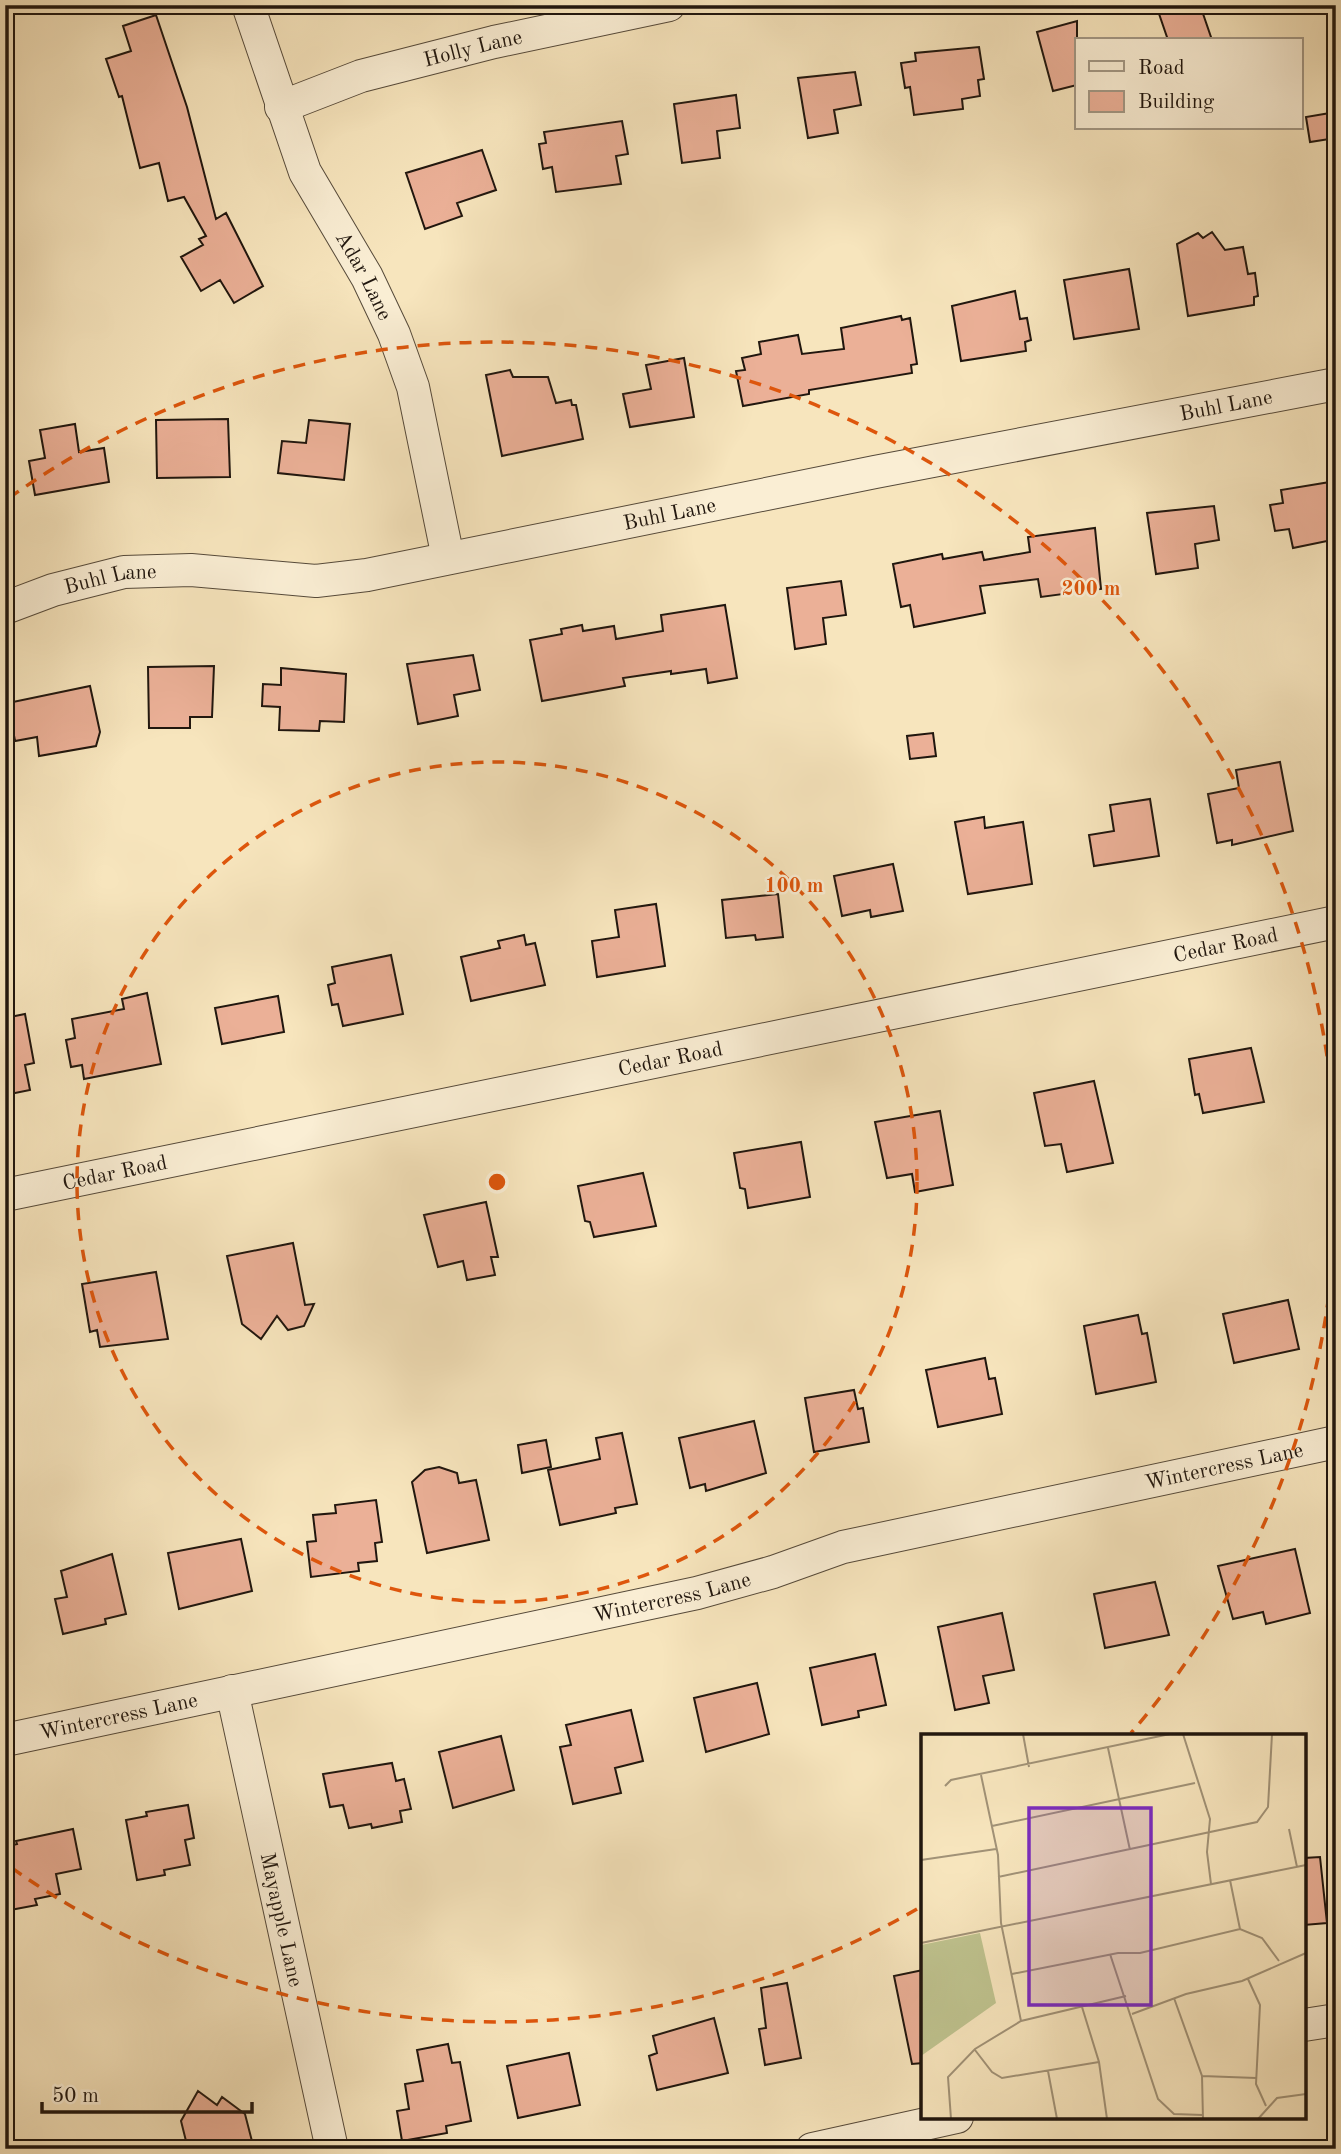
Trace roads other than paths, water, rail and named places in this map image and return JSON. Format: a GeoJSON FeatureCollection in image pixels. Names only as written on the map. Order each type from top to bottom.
{"type":"FeatureCollection","features":[{"type":"Feature","properties":{"kind":"street","name":"Adar Lane"},"geometry":{"type":"LineString","coordinates":[[248,5],[305,172],[367,277],[394,334],[413,387],[448,558]]}},
{"type":"Feature","properties":{"kind":"street","name":"Holly Lane"},"geometry":{"type":"LineString","coordinates":[[281,107],[375,72],[494,42],[669,5]]}},
{"type":"Feature","properties":{"kind":"street","name":"Buhl Lane"},"geometry":{"type":"LineString","coordinates":[[5,608],[53,590],[124,572],[191,570],[316,581],[367,575],[1336,384]]}},
{"type":"Feature","properties":{"kind":"street","name":"Cedar Road"},"geometry":{"type":"LineString","coordinates":[[5,1195],[1336,922]]}},
{"type":"Feature","properties":{"kind":"street","name":"Wintercress Lane"},"geometry":{"type":"LineString","coordinates":[[5,1740],[697,1593],[773,1572],[843,1547],[1336,1442]]}},
{"type":"Feature","properties":{"kind":"street","name":"Mayapple Lane"},"geometry":{"type":"LineString","coordinates":[[232,1691],[332,2149]]}},
{"type":"Feature","properties":{"kind":"street"},"geometry":{"type":"LineString","coordinates":[[1306,2025],[1336,2020]]}},
{"type":"Feature","properties":{"kind":"street"},"geometry":{"type":"LineString","coordinates":[[812,2149],[948,2119]]}}]}
